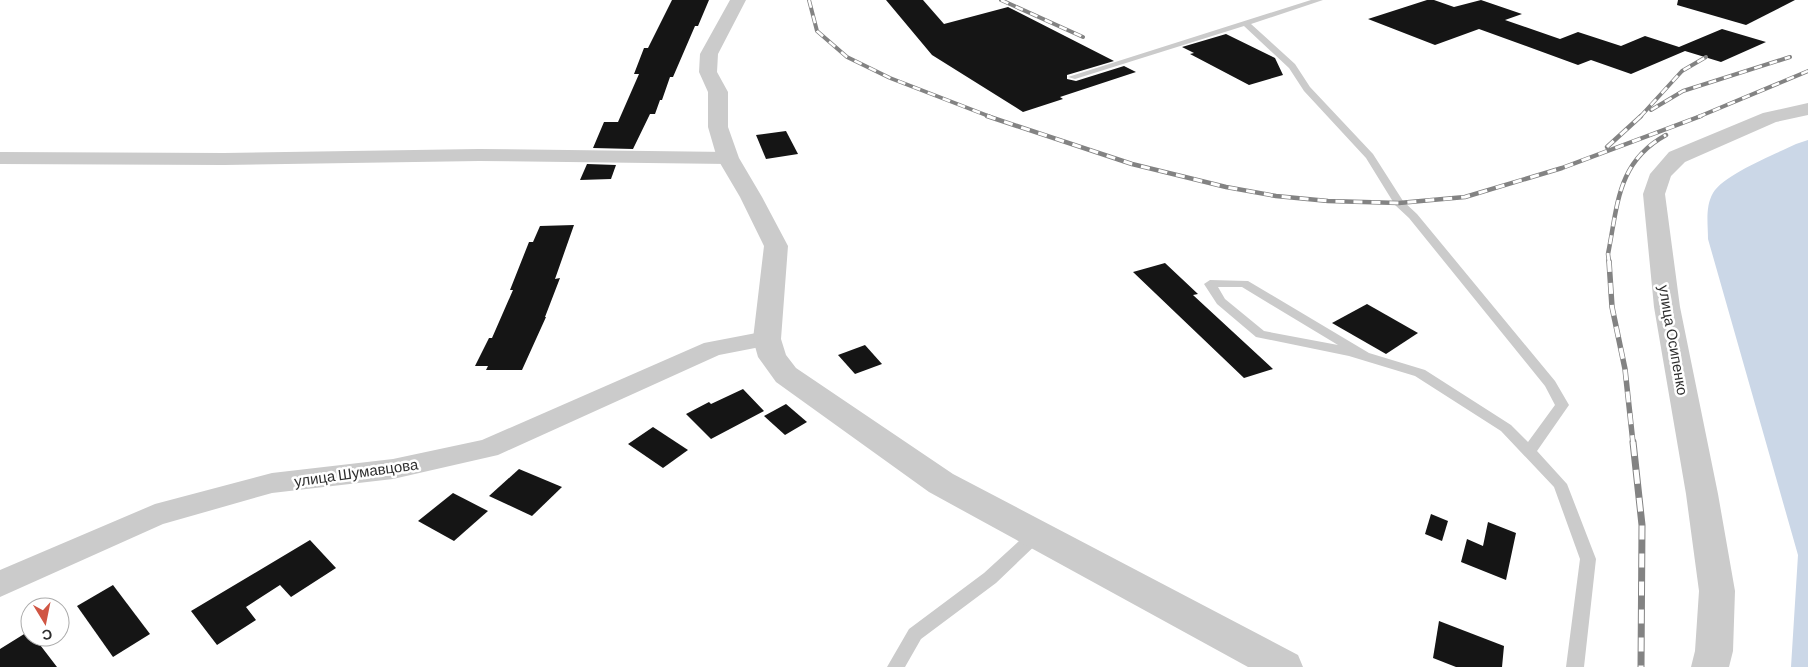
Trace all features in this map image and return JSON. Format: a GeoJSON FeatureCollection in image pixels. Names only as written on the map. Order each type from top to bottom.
{"type":"FeatureCollection","features":[{"type":"Feature","properties":{"kind":"street"},"geometry":{"type":"LineString","coordinates":[[738,0],[709,54],[708,72],[718,92],[718,127],[728,158],[751,197],[776,246],[767,339],[772,357],[786,375],[941,482],[1284,667]]}},
{"type":"Feature","properties":{"kind":"street","name":"улица Осипенко"},"geometry":{"type":"LineString","coordinates":[[1710,667],[1714,651],[1717,592],[1702,494],[1666,307],[1654,194],[1661,174],[1677,157],[1770,117],[1808,109]]}},
{"type":"Feature","properties":{"kind":"street"},"geometry":{"type":"LineString","coordinates":[[0,158],[224,159],[479,155],[728,158]]}},
{"type":"Feature","properties":{"kind":"street","name":"улица Шумавцова"},"geometry":{"type":"LineString","coordinates":[[0,584],[164,512],[272,483],[393,470],[488,448],[713,348],[767,339]]}},
{"type":"Feature","properties":{"kind":"lane"},"geometry":{"type":"LineString","coordinates":[[1072,77],[1319,0]]}},
{"type":"Feature","properties":{"kind":"lane"},"geometry":{"type":"LineString","coordinates":[[1246,23],[1292,66],[1307,89],[1370,156],[1399,203],[1413,216],[1550,384],[1562,405],[1529,452]]}},
{"type":"Feature","properties":{"kind":"lane"},"geometry":{"type":"LineString","coordinates":[[1366,357],[1244,283],[1210,284],[1221,301],[1260,334],[1366,357],[1420,373],[1506,428],[1560,484],[1588,559],[1575,667]]}},
{"type":"Feature","properties":{"kind":"lane"},"geometry":{"type":"LineString","coordinates":[[896,667],[915,634],[990,578],[1037,534]]}},
{"type":"Feature","properties":{"kind":"water"},"geometry":{"type":"Polygon","coordinates":[[[1808,140],[1808,667],[1791,667],[1798,555],[1708,239],[1708,216],[1710,198],[1719,186],[1728,179],[1764,159],[1808,140]]]}},
{"type":"Feature","properties":{"kind":"building"},"geometry":{"type":"Polygon","coordinates":[[[672,0],[709,0],[698,26],[695,26],[673,77],[670,77],[655,114],[650,114],[633,149],[593,148],[604,122],[618,122],[639,74],[634,74],[644,48],[648,48],[672,0]]]}},
{"type":"Feature","properties":{"kind":"building"},"geometry":{"type":"Polygon","coordinates":[[[886,0],[923,0],[944,24],[1008,7],[1114,61],[1067,75],[1067,79],[1076,81],[1124,66],[1136,72],[1060,97],[1063,99],[1023,112],[932,55],[886,0]]]}},
{"type":"Feature","properties":{"kind":"building"},"geometry":{"type":"Polygon","coordinates":[[[1427,0],[1434,0],[1454,7],[1481,0],[1522,14],[1505,20],[1560,39],[1578,32],[1621,46],[1645,36],[1679,47],[1722,29],[1766,42],[1721,62],[1685,51],[1631,74],[1591,60],[1578,65],[1479,29],[1435,45],[1368,19],[1427,0]]]}},
{"type":"Feature","properties":{"kind":"building"},"geometry":{"type":"Polygon","coordinates":[[[1678,0],[1795,0],[1746,25],[1677,5],[1678,0]]]}},
{"type":"Feature","properties":{"kind":"building"},"geometry":{"type":"Polygon","coordinates":[[[1226,34],[1275,58],[1283,75],[1249,85],[1190,54],[1194,53],[1182,47],[1226,34]]]}},
{"type":"Feature","properties":{"kind":"building"},"geometry":{"type":"Polygon","coordinates":[[[786,131],[798,154],[766,159],[756,135],[786,131]]]}},
{"type":"Feature","properties":{"kind":"building"},"geometry":{"type":"Polygon","coordinates":[[[587,164],[616,165],[611,179],[580,180],[587,164]]]}},
{"type":"Feature","properties":{"kind":"building"},"geometry":{"type":"Polygon","coordinates":[[[574,225],[555,279],[560,278],[546,317],[522,370],[486,370],[488,366],[475,366],[489,338],[492,338],[513,290],[510,290],[529,242],[533,242],[540,226],[574,225]]]}},
{"type":"Feature","properties":{"kind":"building"},"geometry":{"type":"Polygon","coordinates":[[[1165,263],[1198,294],[1193,295],[1273,369],[1244,378],[1133,272],[1165,263]]]}},
{"type":"Feature","properties":{"kind":"building"},"geometry":{"type":"Polygon","coordinates":[[[1367,304],[1418,333],[1386,354],[1332,323],[1367,304]]]}},
{"type":"Feature","properties":{"kind":"building"},"geometry":{"type":"Polygon","coordinates":[[[865,345],[882,364],[855,374],[838,355],[865,345]]]}},
{"type":"Feature","properties":{"kind":"building"},"geometry":{"type":"Polygon","coordinates":[[[743,389],[764,411],[711,439],[686,414],[709,402],[711,404],[743,389]]]}},
{"type":"Feature","properties":{"kind":"building"},"geometry":{"type":"Polygon","coordinates":[[[786,404],[807,422],[785,435],[764,416],[786,404]]]}},
{"type":"Feature","properties":{"kind":"building"},"geometry":{"type":"Polygon","coordinates":[[[653,427],[688,450],[663,468],[628,444],[653,427]]]}},
{"type":"Feature","properties":{"kind":"building"},"geometry":{"type":"Polygon","coordinates":[[[519,469],[562,487],[532,516],[489,496],[519,469]]]}},
{"type":"Feature","properties":{"kind":"building"},"geometry":{"type":"Polygon","coordinates":[[[453,493],[488,511],[454,541],[418,521],[453,493]]]}},
{"type":"Feature","properties":{"kind":"building"},"geometry":{"type":"Polygon","coordinates":[[[1431,514],[1448,521],[1442,541],[1425,534],[1431,514]]]}},
{"type":"Feature","properties":{"kind":"building"},"geometry":{"type":"Polygon","coordinates":[[[1488,522],[1516,533],[1506,580],[1461,562],[1467,539],[1483,546],[1488,522]]]}},
{"type":"Feature","properties":{"kind":"building"},"geometry":{"type":"Polygon","coordinates":[[[310,540],[336,568],[291,597],[280,585],[246,607],[256,620],[217,645],[191,611],[310,540]]]}},
{"type":"Feature","properties":{"kind":"building"},"geometry":{"type":"Polygon","coordinates":[[[113,585],[150,634],[113,657],[77,606],[113,585]]]}},
{"type":"Feature","properties":{"kind":"building"},"geometry":{"type":"Polygon","coordinates":[[[1439,621],[1504,646],[1502,667],[1456,667],[1433,658],[1439,621]]]}},
{"type":"Feature","properties":{"kind":"building"},"geometry":{"type":"Polygon","coordinates":[[[20,637],[20,647],[42,647],[57,667],[0,667],[0,649],[20,637]]]}},
{"type":"Feature","properties":{"kind":"railway"},"geometry":{"type":"LineString","coordinates":[[809,0],[817,31],[847,57],[890,78],[991,117]]}},
{"type":"Feature","properties":{"kind":"railway"},"geometry":{"type":"LineString","coordinates":[[1001,0],[1083,37]]}},
{"type":"Feature","properties":{"kind":"railway"},"geometry":{"type":"LineString","coordinates":[[1640,116],[1682,71],[1706,57]]}},
{"type":"Feature","properties":{"kind":"railway"},"geometry":{"type":"LineString","coordinates":[[1651,110],[1683,91],[1790,57]]}},
{"type":"Feature","properties":{"kind":"railway"},"geometry":{"type":"LineString","coordinates":[[1698,117],[1808,71]]}},
{"type":"Feature","properties":{"kind":"railway"},"geometry":{"type":"LineString","coordinates":[[987,116],[1132,164],[1226,187],[1276,196],[1328,201],[1399,203],[1465,197],[1562,168],[1701,116]]}},
{"type":"Feature","properties":{"kind":"railway"},"geometry":{"type":"LineString","coordinates":[[1607,147],[1640,116]]}},
{"type":"Feature","properties":{"kind":"railway"},"geometry":{"type":"LineString","coordinates":[[1609,262],[1608,254],[1622,186],[1638,158],[1650,146],[1666,135]]}},
{"type":"Feature","properties":{"kind":"railway"},"geometry":{"type":"LineString","coordinates":[[1609,261],[1612,307],[1625,369],[1633,443]]}},
{"type":"Feature","properties":{"kind":"railway"},"geometry":{"type":"LineString","coordinates":[[1633,442],[1642,525],[1641,667]]}}]}
